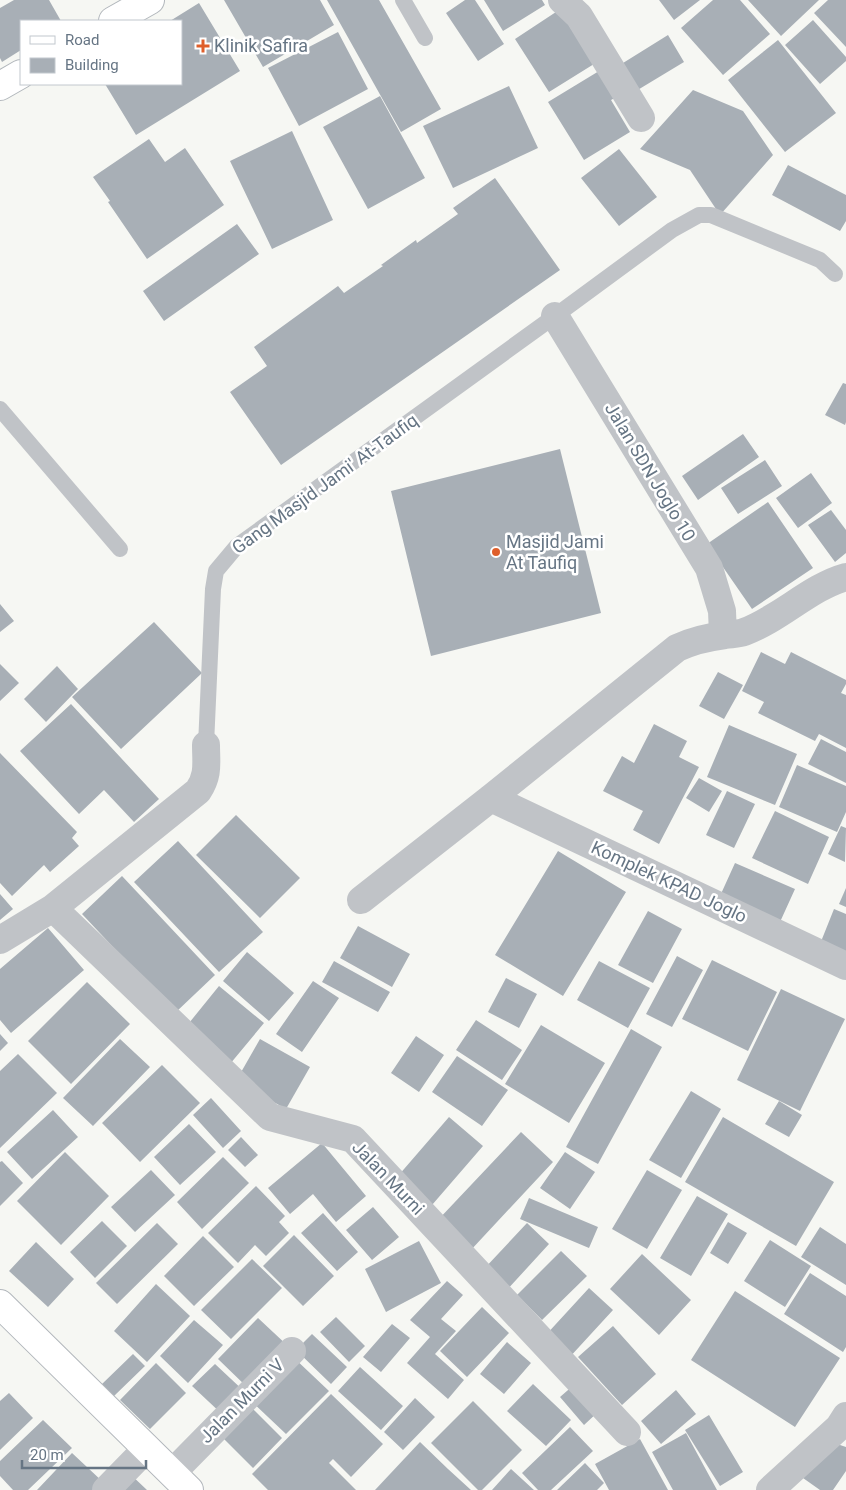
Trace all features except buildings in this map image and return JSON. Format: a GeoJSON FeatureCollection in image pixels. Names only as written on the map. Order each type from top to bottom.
{"type":"FeatureCollection","features":[{"type":"Feature","properties":{"kind":"street"},"geometry":{"type":"LineString","coordinates":[[115,20],[150,0]]}},
{"type":"Feature","properties":{"kind":"street"},"geometry":{"type":"LineString","coordinates":[[562,0],[579,16],[641,118]]}},
{"type":"Feature","properties":{"kind":"street"},"geometry":{"type":"LineString","coordinates":[[0,86],[20,75]]}},
{"type":"Feature","properties":{"kind":"street","name":"Jalan SDN Joglo 10"},"geometry":{"type":"LineString","coordinates":[[555,316],[709,568],[722,611],[723,635]]}},
{"type":"Feature","properties":{"kind":"street"},"geometry":{"type":"LineString","coordinates":[[361,900],[677,648],[688,643],[723,635],[743,633],[767,621],[833,581],[846,577]]}},
{"type":"Feature","properties":{"kind":"street","name":"Gang Masjid Jami' At-Taufiq"},"geometry":{"type":"LineString","coordinates":[[0,940],[53,908],[198,791],[206,776],[206,745]]}},
{"type":"Feature","properties":{"kind":"street","name":"Komplek KPAD Joglo"},"geometry":{"type":"LineString","coordinates":[[491,798],[846,966]]}},
{"type":"Feature","properties":{"kind":"street","name":"Jalan Murni"},"geometry":{"type":"LineString","coordinates":[[53,908],[270,1117],[352,1139],[627,1432]]}},
{"type":"Feature","properties":{"kind":"street"},"geometry":{"type":"LineString","coordinates":[[0,1304],[180,1481]]}},
{"type":"Feature","properties":{"kind":"street","name":"Jalan Murni V"},"geometry":{"type":"LineString","coordinates":[[180,1481],[292,1351]]}},
{"type":"Feature","properties":{"kind":"street"},"geometry":{"type":"LineString","coordinates":[[770,1490],[839,1428],[846,1416]]}},
{"type":"Feature","properties":{"kind":"street"},"geometry":{"type":"LineString","coordinates":[[106,1490],[147,1448]]}},
{"type":"Feature","properties":{"kind":"lane"},"geometry":{"type":"LineString","coordinates":[[403,0],[425,38]]}},
{"type":"Feature","properties":{"kind":"lane","name":"Gang Masjid Jami' At-Taufiq"},"geometry":{"type":"LineString","coordinates":[[206,745],[213,589],[216,571],[237,546],[672,230],[699,215],[711,215],[820,260],[835,274]]}},
{"type":"Feature","properties":{"kind":"lane"},"geometry":{"type":"LineString","coordinates":[[0,409],[120,549]]}},
{"type":"Feature","properties":{"kind":"place","name":"Klinik Safira"},"geometry":{"type":"Point","coordinates":[203,46]}},
{"type":"Feature","properties":{"kind":"place","name":"Masjid Jami At Taufiq"},"geometry":{"type":"Point","coordinates":[496,552]}}]}
